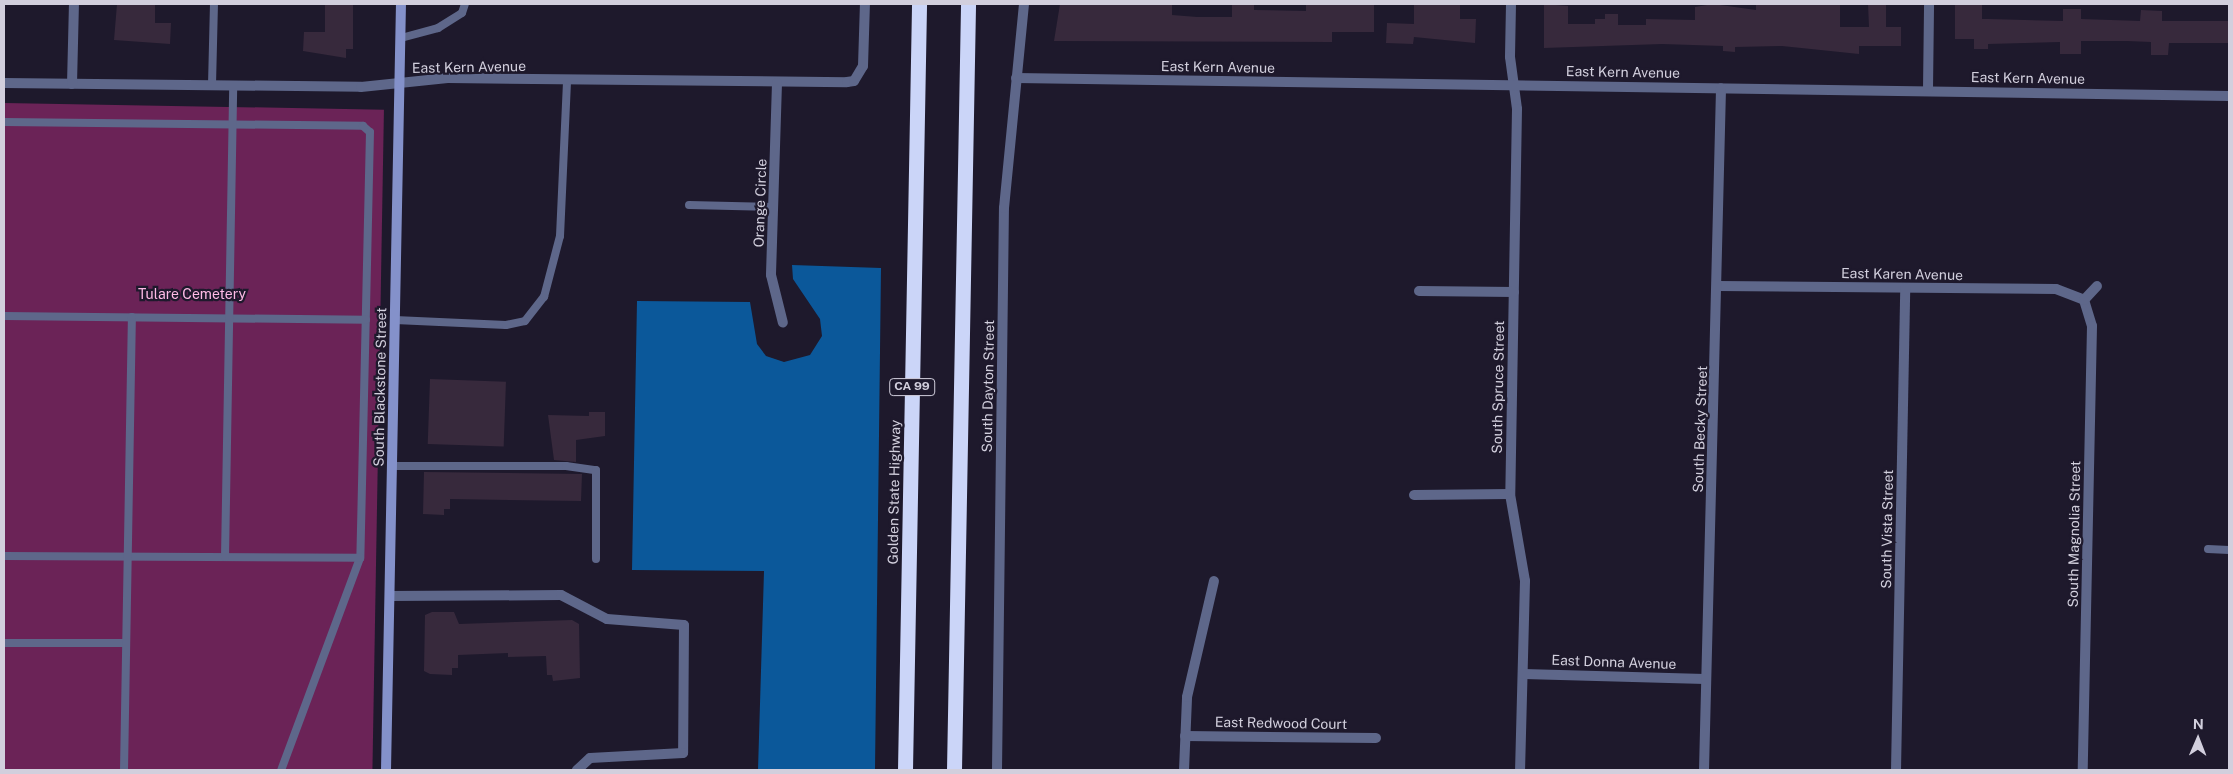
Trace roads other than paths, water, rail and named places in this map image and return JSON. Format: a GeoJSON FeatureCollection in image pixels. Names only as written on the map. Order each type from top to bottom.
{"type":"FeatureCollection","features":[{"type":"Feature","properties":{"kind":"highway","name":"Golden State Highway"},"geometry":{"type":"LineString","coordinates":[[905,770],[919,4]]}},
{"type":"Feature","properties":{"kind":"highway"},"geometry":{"type":"LineString","coordinates":[[954,770],[968,4]]}},
{"type":"Feature","properties":{"kind":"highway"},"geometry":{"type":"LineString","coordinates":[[968,28],[973,4]]}},
{"type":"Feature","properties":{"kind":"main road","name":"South Blackstone Street"},"geometry":{"type":"LineString","coordinates":[[386,770],[401,4]]}},
{"type":"Feature","properties":{"kind":"street"},"geometry":{"type":"LineString","coordinates":[[72,84],[74,4]]}},
{"type":"Feature","properties":{"kind":"street","name":"East Kern Avenue"},"geometry":{"type":"LineString","coordinates":[[4,83],[361,87],[448,78],[778,84],[854,80],[864,66],[865,4]]}},
{"type":"Feature","properties":{"kind":"street","name":"South Dayton Street"},"geometry":{"type":"LineString","coordinates":[[997,770],[1004,208],[1024,4]]}},
{"type":"Feature","properties":{"kind":"street","name":"South Spruce Street"},"geometry":{"type":"LineString","coordinates":[[1511,4],[1510,57],[1515,84],[1514,292],[1510,494],[1525,581],[1520,770]]}},
{"type":"Feature","properties":{"kind":"street"},"geometry":{"type":"LineString","coordinates":[[1928,90],[1930,4]]}},
{"type":"Feature","properties":{"kind":"street","name":"East Kern Avenue"},"geometry":{"type":"LineString","coordinates":[[1016,78],[1928,90],[2229,96]]}},
{"type":"Feature","properties":{"kind":"street","name":"Orange Circle"},"geometry":{"type":"LineString","coordinates":[[778,84],[771,275],[784,322]]}},
{"type":"Feature","properties":{"kind":"street","name":"South Becky Street"},"geometry":{"type":"LineString","coordinates":[[1704,770],[1705,678],[1718,286],[1721,88]]}},
{"type":"Feature","properties":{"kind":"street","name":"East Karen Avenue"},"geometry":{"type":"LineString","coordinates":[[1718,286],[2056,289],[2084,300]]}},
{"type":"Feature","properties":{"kind":"street"},"geometry":{"type":"LineString","coordinates":[[2084,300],[2097,286]]}},
{"type":"Feature","properties":{"kind":"street","name":"South Vista Street"},"geometry":{"type":"LineString","coordinates":[[1896,770],[1905,288]]}},
{"type":"Feature","properties":{"kind":"street"},"geometry":{"type":"LineString","coordinates":[[1419,291],[1514,292]]}},
{"type":"Feature","properties":{"kind":"street","name":"South Magnolia Street"},"geometry":{"type":"LineString","coordinates":[[2083,770],[2092,326],[2084,300]]}},
{"type":"Feature","properties":{"kind":"street"},"geometry":{"type":"LineString","coordinates":[[1414,496],[1510,494]]}},
{"type":"Feature","properties":{"kind":"street"},"geometry":{"type":"LineString","coordinates":[[1184,770],[1185,736],[1192,667],[1210,612],[1214,581]]}},
{"type":"Feature","properties":{"kind":"street"},"geometry":{"type":"LineString","coordinates":[[390,596],[561,595],[607,619],[684,625],[683,753],[590,758],[577,770]]}},
{"type":"Feature","properties":{"kind":"street","name":"East Donna Avenue"},"geometry":{"type":"LineString","coordinates":[[1523,674],[1705,678]]}},
{"type":"Feature","properties":{"kind":"street","name":"East Redwood Court"},"geometry":{"type":"LineString","coordinates":[[1185,736],[1376,738]]}},
{"type":"Feature","properties":{"kind":"lane"},"geometry":{"type":"LineString","coordinates":[[212,85],[214,4]]}},
{"type":"Feature","properties":{"kind":"lane"},"geometry":{"type":"LineString","coordinates":[[401,38],[438,28],[462,13],[465,4]]}},
{"type":"Feature","properties":{"kind":"lane"},"geometry":{"type":"LineString","coordinates":[[395,320],[506,325],[524,321],[544,298],[560,236],[567,80]]}},
{"type":"Feature","properties":{"kind":"lane"},"geometry":{"type":"LineString","coordinates":[[225,557],[233,86]]}},
{"type":"Feature","properties":{"kind":"lane"},"geometry":{"type":"LineString","coordinates":[[4,122],[363,126],[370,132],[360,558],[281,770]]}},
{"type":"Feature","properties":{"kind":"lane"},"geometry":{"type":"LineString","coordinates":[[689,205],[774,207]]}},
{"type":"Feature","properties":{"kind":"lane"},"geometry":{"type":"LineString","coordinates":[[4,316],[366,320]]}},
{"type":"Feature","properties":{"kind":"lane"},"geometry":{"type":"LineString","coordinates":[[124,770],[132,317]]}},
{"type":"Feature","properties":{"kind":"lane"},"geometry":{"type":"LineString","coordinates":[[392,466],[566,466],[596,470],[596,559]]}},
{"type":"Feature","properties":{"kind":"lane"},"geometry":{"type":"LineString","coordinates":[[2208,550],[2229,550]]}},
{"type":"Feature","properties":{"kind":"lane"},"geometry":{"type":"LineString","coordinates":[[4,556],[360,558]]}},
{"type":"Feature","properties":{"kind":"lane"},"geometry":{"type":"LineString","coordinates":[[4,643],[126,643]]}},
{"type":"Feature","properties":{"kind":"water"},"geometry":{"type":"Polygon","coordinates":[[[792,265],[881,268],[875,770],[758,770],[764,571],[632,570],[637,301],[750,302],[757,344],[766,356],[784,362],[810,355],[822,336],[820,319],[793,279],[792,265]]]}},
{"type":"Feature","properties":{"kind":"park label","name":"Tulare Cemetery"},"geometry":{"type":"Point","coordinates":[192,294]}}]}
